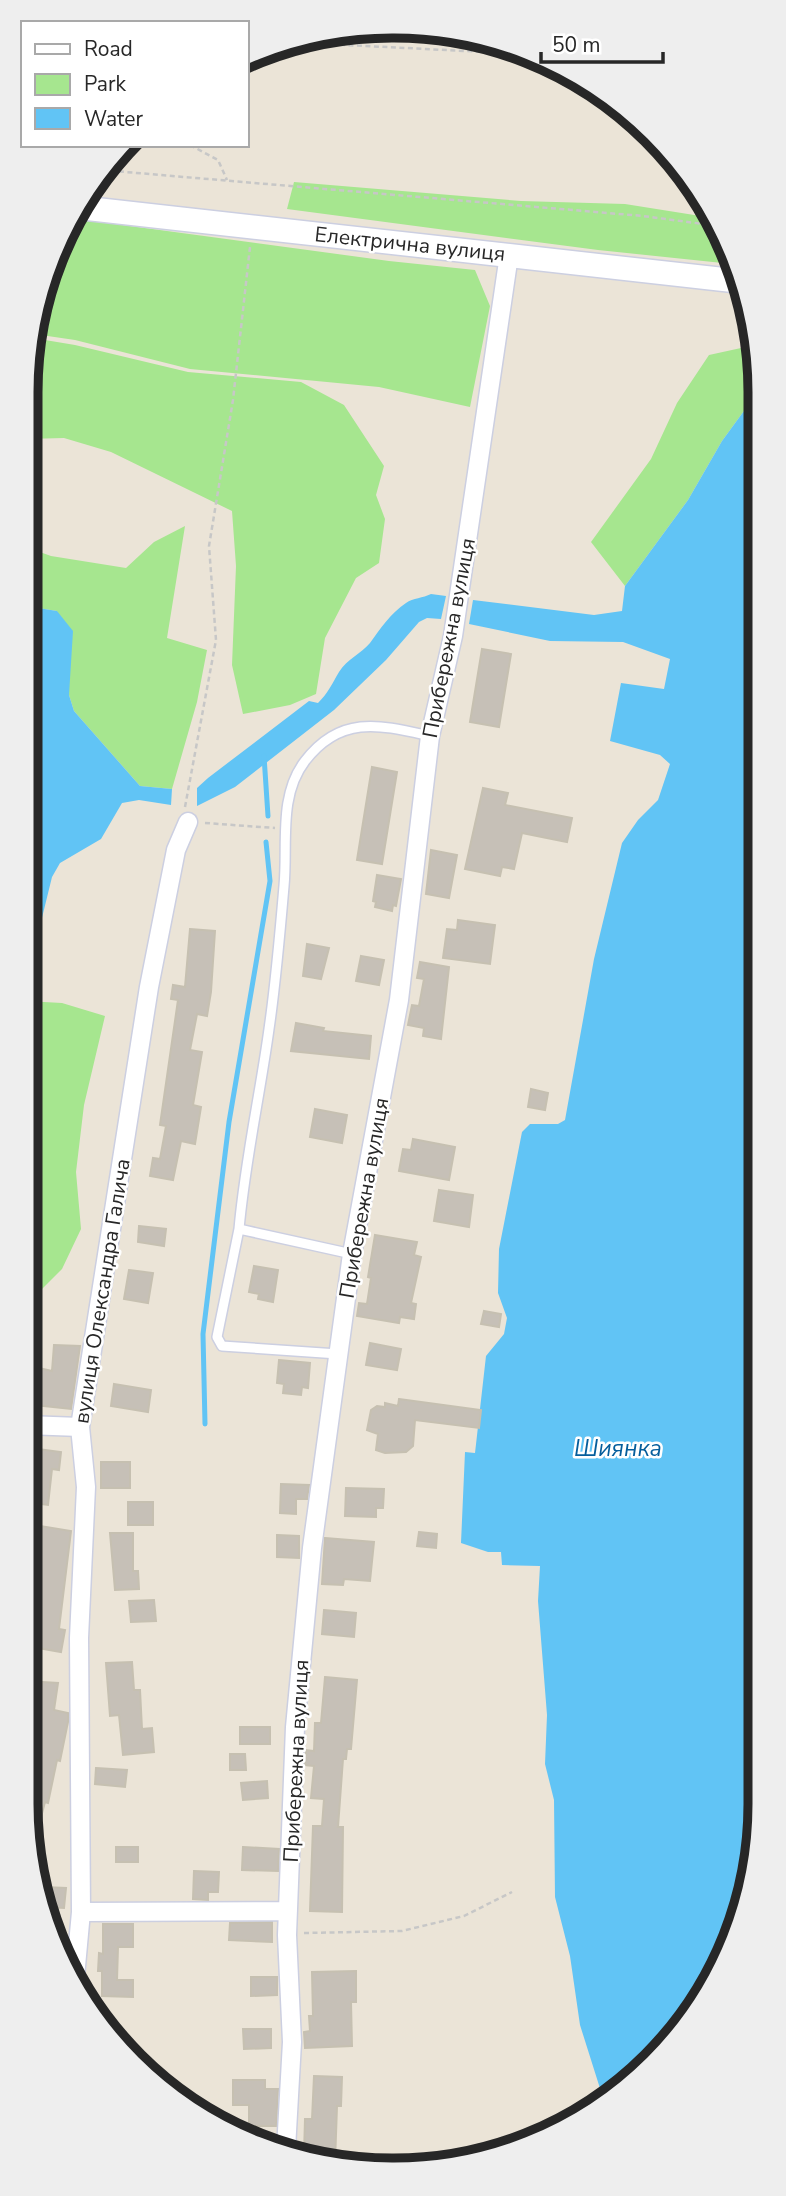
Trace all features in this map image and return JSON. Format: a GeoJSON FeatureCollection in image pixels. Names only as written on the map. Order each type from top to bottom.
{"type":"FeatureCollection","features":[{"type":"Feature","properties":{"kind":"street","name":"Електрична вулиця"},"geometry":{"type":"LineString","coordinates":[[90,209],[729,280]]}},
{"type":"Feature","properties":{"kind":"street","name":"Прибережна вулиця"},"geometry":{"type":"LineString","coordinates":[[286,2141],[292,2042],[287,1935],[295,1727],[312,1548],[352,1254],[399,999],[430,736],[456,622],[509,255]]}},
{"type":"Feature","properties":{"kind":"street","name":"вулиця Олександра Галича"},"geometry":{"type":"LineString","coordinates":[[76,1962],[81,1912],[79,1638],[86,1487],[80,1427],[149,987],[176,850],[188,821]]}},
{"type":"Feature","properties":{"kind":"street"},"geometry":{"type":"LineString","coordinates":[[39,1425],[80,1427]]}},
{"type":"Feature","properties":{"kind":"street"},"geometry":{"type":"LineString","coordinates":[[81,1912],[288,1912]]}},
{"type":"Feature","properties":{"kind":"lane"},"geometry":{"type":"LineString","coordinates":[[338,1354],[222,1346],[217,1337],[239,1229],[252,1127],[270,1028],[285,883],[285,828],[289,798],[297,774],[316,750],[353,727],[373,724],[430,736]]}},
{"type":"Feature","properties":{"kind":"lane"},"geometry":{"type":"LineString","coordinates":[[239,1229],[352,1254]]}},
{"type":"Feature","properties":{"kind":"path"},"geometry":{"type":"LineString","coordinates":[[330,44],[489,52]]}},
{"type":"Feature","properties":{"kind":"path"},"geometry":{"type":"LineString","coordinates":[[194,147],[218,160],[227,180]]}},
{"type":"Feature","properties":{"kind":"path"},"geometry":{"type":"LineString","coordinates":[[117,171],[643,216],[705,224]]}},
{"type":"Feature","properties":{"kind":"path"},"geometry":{"type":"LineString","coordinates":[[253,227],[233,400],[209,546],[216,640],[185,806],[188,821],[285,828]]}},
{"type":"Feature","properties":{"kind":"path"},"geometry":{"type":"LineString","coordinates":[[287,1935],[402,1931],[464,1916],[512,1892]]}},
{"type":"Feature","properties":{"kind":"green space"},"geometry":{"type":"Polygon","coordinates":[[[294,182],[521,201],[625,204],[700,216],[723,263],[598,250],[287,209],[294,182]]]}},
{"type":"Feature","properties":{"kind":"green space"},"geometry":{"type":"Polygon","coordinates":[[[84,220],[475,270],[490,306],[470,407],[379,387],[190,369],[75,340],[44,335],[57,279],[84,220]]]}},
{"type":"Feature","properties":{"kind":"green space"},"geometry":{"type":"Polygon","coordinates":[[[43,340],[188,372],[301,382],[344,405],[384,466],[376,495],[385,519],[379,563],[356,578],[325,638],[316,694],[290,705],[243,714],[232,665],[236,566],[232,511],[111,452],[64,438],[39,439],[39,370],[43,340]]]}},
{"type":"Feature","properties":{"kind":"green space"},"geometry":{"type":"Polygon","coordinates":[[[744,349],[748,405],[722,441],[688,500],[625,586],[591,542],[651,459],[677,403],[709,355],[744,349]]]}},
{"type":"Feature","properties":{"kind":"green space"},"geometry":{"type":"Polygon","coordinates":[[[185,526],[167,638],[207,650],[197,702],[172,789],[140,786],[74,711],[69,695],[69,672],[57,611],[39,608],[39,552],[126,568],[154,542],[185,526]]]}},
{"type":"Feature","properties":{"kind":"green space"},"geometry":{"type":"Polygon","coordinates":[[[39,1002],[62,1003],[105,1016],[84,1105],[76,1172],[81,1229],[62,1269],[39,1292],[39,1002]]]}},
{"type":"Feature","properties":{"kind":"water","name":"Шиянка"},"geometry":{"type":"Polygon","coordinates":[[[748,405],[747,1826],[741,1872],[729,1917],[700,1980],[660,2037],[627,2070],[601,2090],[580,2025],[570,1956],[555,1897],[554,1800],[545,1764],[547,1715],[538,1601],[540,1566],[502,1565],[501,1552],[488,1552],[461,1543],[465,1452],[475,1453],[486,1356],[504,1334],[507,1318],[498,1293],[499,1249],[522,1132],[530,1124],[558,1124],[565,1120],[594,959],[622,843],[638,820],[658,800],[670,764],[660,755],[610,741],[621,683],[664,689],[670,659],[623,642],[550,641],[469,624],[473,600],[594,615],[622,611],[625,586],[688,500],[722,441],[748,405]]]}},
{"type":"Feature","properties":{"kind":"water"},"geometry":{"type":"Polygon","coordinates":[[[431,594],[446,596],[441,619],[427,618],[419,622],[386,660],[334,710],[235,787],[197,806],[197,788],[208,778],[309,701],[318,703],[342,667],[366,647],[395,612],[409,601],[431,594]]]}},
{"type":"Feature","properties":{"kind":"water"},"geometry":{"type":"Polygon","coordinates":[[[39,608],[57,611],[73,631],[69,695],[74,711],[140,786],[172,789],[171,805],[139,800],[122,803],[101,839],[60,863],[52,877],[39,930],[39,608]]]}},
{"type":"Feature","properties":{"kind":"building"},"geometry":{"type":"Polygon","coordinates":[[[482,649],[511,654],[499,727],[470,722],[482,649]]]}},
{"type":"Feature","properties":{"kind":"building"},"geometry":{"type":"Polygon","coordinates":[[[372,767],[397,772],[382,864],[357,860],[372,767]]]}},
{"type":"Feature","properties":{"kind":"building"},"geometry":{"type":"Polygon","coordinates":[[[483,788],[508,793],[505,805],[572,818],[567,842],[522,833],[514,869],[502,867],[500,876],[465,869],[483,788]]]}},
{"type":"Feature","properties":{"kind":"building"},"geometry":{"type":"Polygon","coordinates":[[[431,850],[457,855],[449,898],[426,894],[431,850]]]}},
{"type":"Feature","properties":{"kind":"building"},"geometry":{"type":"Polygon","coordinates":[[[377,875],[401,879],[396,906],[393,905],[392,911],[375,907],[376,902],[373,901],[377,875]]]}},
{"type":"Feature","properties":{"kind":"building"},"geometry":{"type":"Polygon","coordinates":[[[458,920],[495,925],[490,964],[443,958],[447,929],[457,930],[458,920]]]}},
{"type":"Feature","properties":{"kind":"building"},"geometry":{"type":"Polygon","coordinates":[[[190,929],[215,931],[211,992],[207,1016],[197,1014],[190,1050],[202,1052],[193,1105],[201,1107],[195,1144],[181,1141],[173,1180],[150,1176],[153,1158],[160,1159],[166,1126],[160,1125],[178,1000],[171,999],[173,985],[185,987],[190,929]]]}},
{"type":"Feature","properties":{"kind":"building"},"geometry":{"type":"Polygon","coordinates":[[[307,944],[329,948],[321,979],[303,976],[307,944]]]}},
{"type":"Feature","properties":{"kind":"building"},"geometry":{"type":"Polygon","coordinates":[[[361,956],[384,960],[379,985],[356,981],[361,956]]]}},
{"type":"Feature","properties":{"kind":"building"},"geometry":{"type":"Polygon","coordinates":[[[420,962],[449,967],[441,1039],[423,1036],[424,1028],[408,1025],[412,1005],[419,1006],[424,979],[417,978],[420,962]]]}},
{"type":"Feature","properties":{"kind":"building"},"geometry":{"type":"Polygon","coordinates":[[[296,1023],[324,1028],[323,1031],[371,1036],[369,1059],[291,1051],[296,1023]]]}},
{"type":"Feature","properties":{"kind":"building"},"geometry":{"type":"Polygon","coordinates":[[[531,1089],[548,1093],[545,1110],[528,1107],[531,1089]]]}},
{"type":"Feature","properties":{"kind":"building"},"geometry":{"type":"Polygon","coordinates":[[[315,1109],[347,1115],[342,1143],[310,1137],[315,1109]]]}},
{"type":"Feature","properties":{"kind":"building"},"geometry":{"type":"Polygon","coordinates":[[[413,1139],[455,1147],[449,1180],[399,1171],[403,1149],[411,1150],[413,1139]]]}},
{"type":"Feature","properties":{"kind":"building"},"geometry":{"type":"Polygon","coordinates":[[[439,1190],[473,1195],[469,1227],[434,1221],[439,1190]]]}},
{"type":"Feature","properties":{"kind":"building"},"geometry":{"type":"Polygon","coordinates":[[[139,1226],[166,1229],[164,1246],[138,1242],[139,1226]]]}},
{"type":"Feature","properties":{"kind":"building"},"geometry":{"type":"Polygon","coordinates":[[[375,1235],[417,1242],[414,1255],[421,1257],[411,1303],[416,1304],[414,1319],[400,1317],[399,1323],[357,1316],[359,1303],[367,1304],[371,1278],[368,1277],[375,1235]]]}},
{"type":"Feature","properties":{"kind":"building"},"geometry":{"type":"Polygon","coordinates":[[[254,1266],[278,1270],[273,1302],[258,1299],[259,1294],[249,1292],[254,1266]]]}},
{"type":"Feature","properties":{"kind":"building"},"geometry":{"type":"Polygon","coordinates":[[[129,1270],[153,1273],[148,1303],[124,1299],[129,1270]]]}},
{"type":"Feature","properties":{"kind":"building"},"geometry":{"type":"Polygon","coordinates":[[[484,1311],[501,1314],[499,1327],[481,1324],[484,1311]]]}},
{"type":"Feature","properties":{"kind":"building"},"geometry":{"type":"Polygon","coordinates":[[[370,1343],[401,1349],[397,1370],[366,1365],[370,1343]]]}},
{"type":"Feature","properties":{"kind":"building"},"geometry":{"type":"Polygon","coordinates":[[[54,1345],[80,1346],[71,1409],[39,1405],[39,1368],[52,1371],[54,1345]]]}},
{"type":"Feature","properties":{"kind":"building"},"geometry":{"type":"Polygon","coordinates":[[[279,1360],[310,1363],[308,1388],[302,1387],[301,1395],[283,1393],[284,1384],[277,1383],[279,1360]]]}},
{"type":"Feature","properties":{"kind":"building"},"geometry":{"type":"Polygon","coordinates":[[[114,1384],[151,1390],[148,1412],[111,1406],[114,1384]]]}},
{"type":"Feature","properties":{"kind":"building"},"geometry":{"type":"Polygon","coordinates":[[[399,1399],[481,1410],[479,1428],[415,1420],[413,1446],[406,1452],[385,1453],[376,1450],[378,1434],[367,1430],[371,1410],[377,1406],[385,1407],[385,1403],[398,1406],[399,1399]]]}},
{"type":"Feature","properties":{"kind":"building"},"geometry":{"type":"Polygon","coordinates":[[[39,1449],[61,1452],[59,1470],[52,1469],[48,1505],[39,1504],[39,1449]]]}},
{"type":"Feature","properties":{"kind":"building"},"geometry":{"type":"Polygon","coordinates":[[[101,1462],[130,1462],[130,1488],[101,1488],[101,1462]]]}},
{"type":"Feature","properties":{"kind":"building"},"geometry":{"type":"Polygon","coordinates":[[[281,1484],[309,1485],[307,1499],[296,1499],[296,1514],[280,1513],[281,1484]]]}},
{"type":"Feature","properties":{"kind":"building"},"geometry":{"type":"Polygon","coordinates":[[[346,1488],[384,1489],[383,1508],[376,1508],[376,1517],[345,1516],[346,1488]]]}},
{"type":"Feature","properties":{"kind":"building"},"geometry":{"type":"Polygon","coordinates":[[[128,1502],[153,1502],[153,1525],[128,1525],[128,1502]]]}},
{"type":"Feature","properties":{"kind":"building"},"geometry":{"type":"Polygon","coordinates":[[[39,1526],[71,1531],[59,1629],[65,1630],[61,1652],[39,1648],[39,1526]]]}},
{"type":"Feature","properties":{"kind":"building"},"geometry":{"type":"Polygon","coordinates":[[[419,1532],[437,1534],[436,1548],[417,1546],[419,1532]]]}},
{"type":"Feature","properties":{"kind":"building"},"geometry":{"type":"Polygon","coordinates":[[[110,1533],[133,1533],[133,1571],[138,1571],[139,1589],[115,1590],[110,1533]]]}},
{"type":"Feature","properties":{"kind":"building"},"geometry":{"type":"Polygon","coordinates":[[[277,1535],[299,1536],[299,1558],[277,1557],[277,1535]]]}},
{"type":"Feature","properties":{"kind":"building"},"geometry":{"type":"Polygon","coordinates":[[[325,1538],[374,1542],[370,1581],[344,1579],[343,1585],[322,1584],[325,1538]]]}},
{"type":"Feature","properties":{"kind":"building"},"geometry":{"type":"Polygon","coordinates":[[[154,1600],[156,1621],[131,1622],[129,1601],[154,1600]]]}},
{"type":"Feature","properties":{"kind":"building"},"geometry":{"type":"Polygon","coordinates":[[[324,1610],[356,1613],[354,1637],[322,1634],[324,1610]]]}},
{"type":"Feature","properties":{"kind":"building"},"geometry":{"type":"Polygon","coordinates":[[[132,1662],[134,1690],[140,1690],[142,1729],[152,1728],[154,1752],[123,1755],[119,1715],[110,1716],[106,1663],[132,1662]]]}},
{"type":"Feature","properties":{"kind":"building"},"geometry":{"type":"Polygon","coordinates":[[[325,1677],[357,1680],[351,1749],[347,1749],[346,1759],[343,1759],[338,1827],[343,1827],[342,1912],[310,1911],[313,1826],[322,1826],[324,1799],[311,1798],[314,1766],[305,1765],[306,1750],[314,1751],[315,1723],[321,1723],[325,1677]]]}},
{"type":"Feature","properties":{"kind":"building"},"geometry":{"type":"Polygon","coordinates":[[[42,1682],[58,1683],[54,1710],[68,1713],[68,1722],[60,1761],[57,1760],[48,1803],[45,1802],[39,1825],[39,1803],[39,1706],[42,1682]]]}},
{"type":"Feature","properties":{"kind":"building"},"geometry":{"type":"Polygon","coordinates":[[[240,1727],[270,1727],[270,1744],[240,1744],[240,1727]]]}},
{"type":"Feature","properties":{"kind":"building"},"geometry":{"type":"Polygon","coordinates":[[[230,1754],[245,1754],[246,1770],[230,1770],[230,1754]]]}},
{"type":"Feature","properties":{"kind":"building"},"geometry":{"type":"Polygon","coordinates":[[[96,1768],[127,1770],[125,1787],[95,1784],[96,1768]]]}},
{"type":"Feature","properties":{"kind":"building"},"geometry":{"type":"Polygon","coordinates":[[[267,1781],[268,1798],[243,1800],[241,1783],[267,1781]]]}},
{"type":"Feature","properties":{"kind":"building"},"geometry":{"type":"Polygon","coordinates":[[[116,1847],[138,1847],[138,1862],[116,1862],[116,1847]]]}},
{"type":"Feature","properties":{"kind":"building"},"geometry":{"type":"Polygon","coordinates":[[[243,1847],[279,1849],[278,1871],[242,1870],[243,1847]]]}},
{"type":"Feature","properties":{"kind":"building"},"geometry":{"type":"Polygon","coordinates":[[[194,1871],[219,1872],[218,1892],[208,1892],[208,1900],[193,1899],[194,1871]]]}},
{"type":"Feature","properties":{"kind":"building"},"geometry":{"type":"Polygon","coordinates":[[[49,1887],[66,1888],[64,1908],[54,1907],[49,1887]]]}},
{"type":"Feature","properties":{"kind":"building"},"geometry":{"type":"Polygon","coordinates":[[[272,1922],[272,1942],[229,1940],[230,1923],[272,1922]]]}},
{"type":"Feature","properties":{"kind":"building"},"geometry":{"type":"Polygon","coordinates":[[[103,1924],[133,1924],[133,1947],[118,1947],[117,1980],[133,1980],[133,1997],[102,1996],[102,1971],[98,1971],[99,1953],[103,1954],[103,1924]]]}},
{"type":"Feature","properties":{"kind":"building"},"geometry":{"type":"Polygon","coordinates":[[[356,1971],[356,2002],[351,2002],[352,2046],[305,2048],[304,2032],[310,2031],[309,2016],[313,2016],[312,1972],[356,1971]]]}},
{"type":"Feature","properties":{"kind":"building"},"geometry":{"type":"Polygon","coordinates":[[[251,1977],[277,1977],[277,1995],[251,1996],[251,1977]]]}},
{"type":"Feature","properties":{"kind":"building"},"geometry":{"type":"Polygon","coordinates":[[[243,2029],[271,2029],[271,2048],[244,2049],[243,2029]]]}},
{"type":"Feature","properties":{"kind":"building"},"geometry":{"type":"Polygon","coordinates":[[[314,2076],[342,2077],[341,2106],[337,2106],[335,2152],[304,2146],[305,2119],[312,2119],[314,2076]]]}},
{"type":"Feature","properties":{"kind":"building"},"geometry":{"type":"Polygon","coordinates":[[[233,2080],[265,2080],[265,2089],[278,2089],[276,2126],[249,2126],[249,2105],[233,2105],[233,2080]]]}},
{"type":"Feature","properties":{"kind":"waterway"},"geometry":{"type":"LineString","coordinates":[[264,756],[268,816]]}},
{"type":"Feature","properties":{"kind":"waterway"},"geometry":{"type":"LineString","coordinates":[[205,1424],[203,1334],[229,1122],[270,881],[266,842]]}}]}
